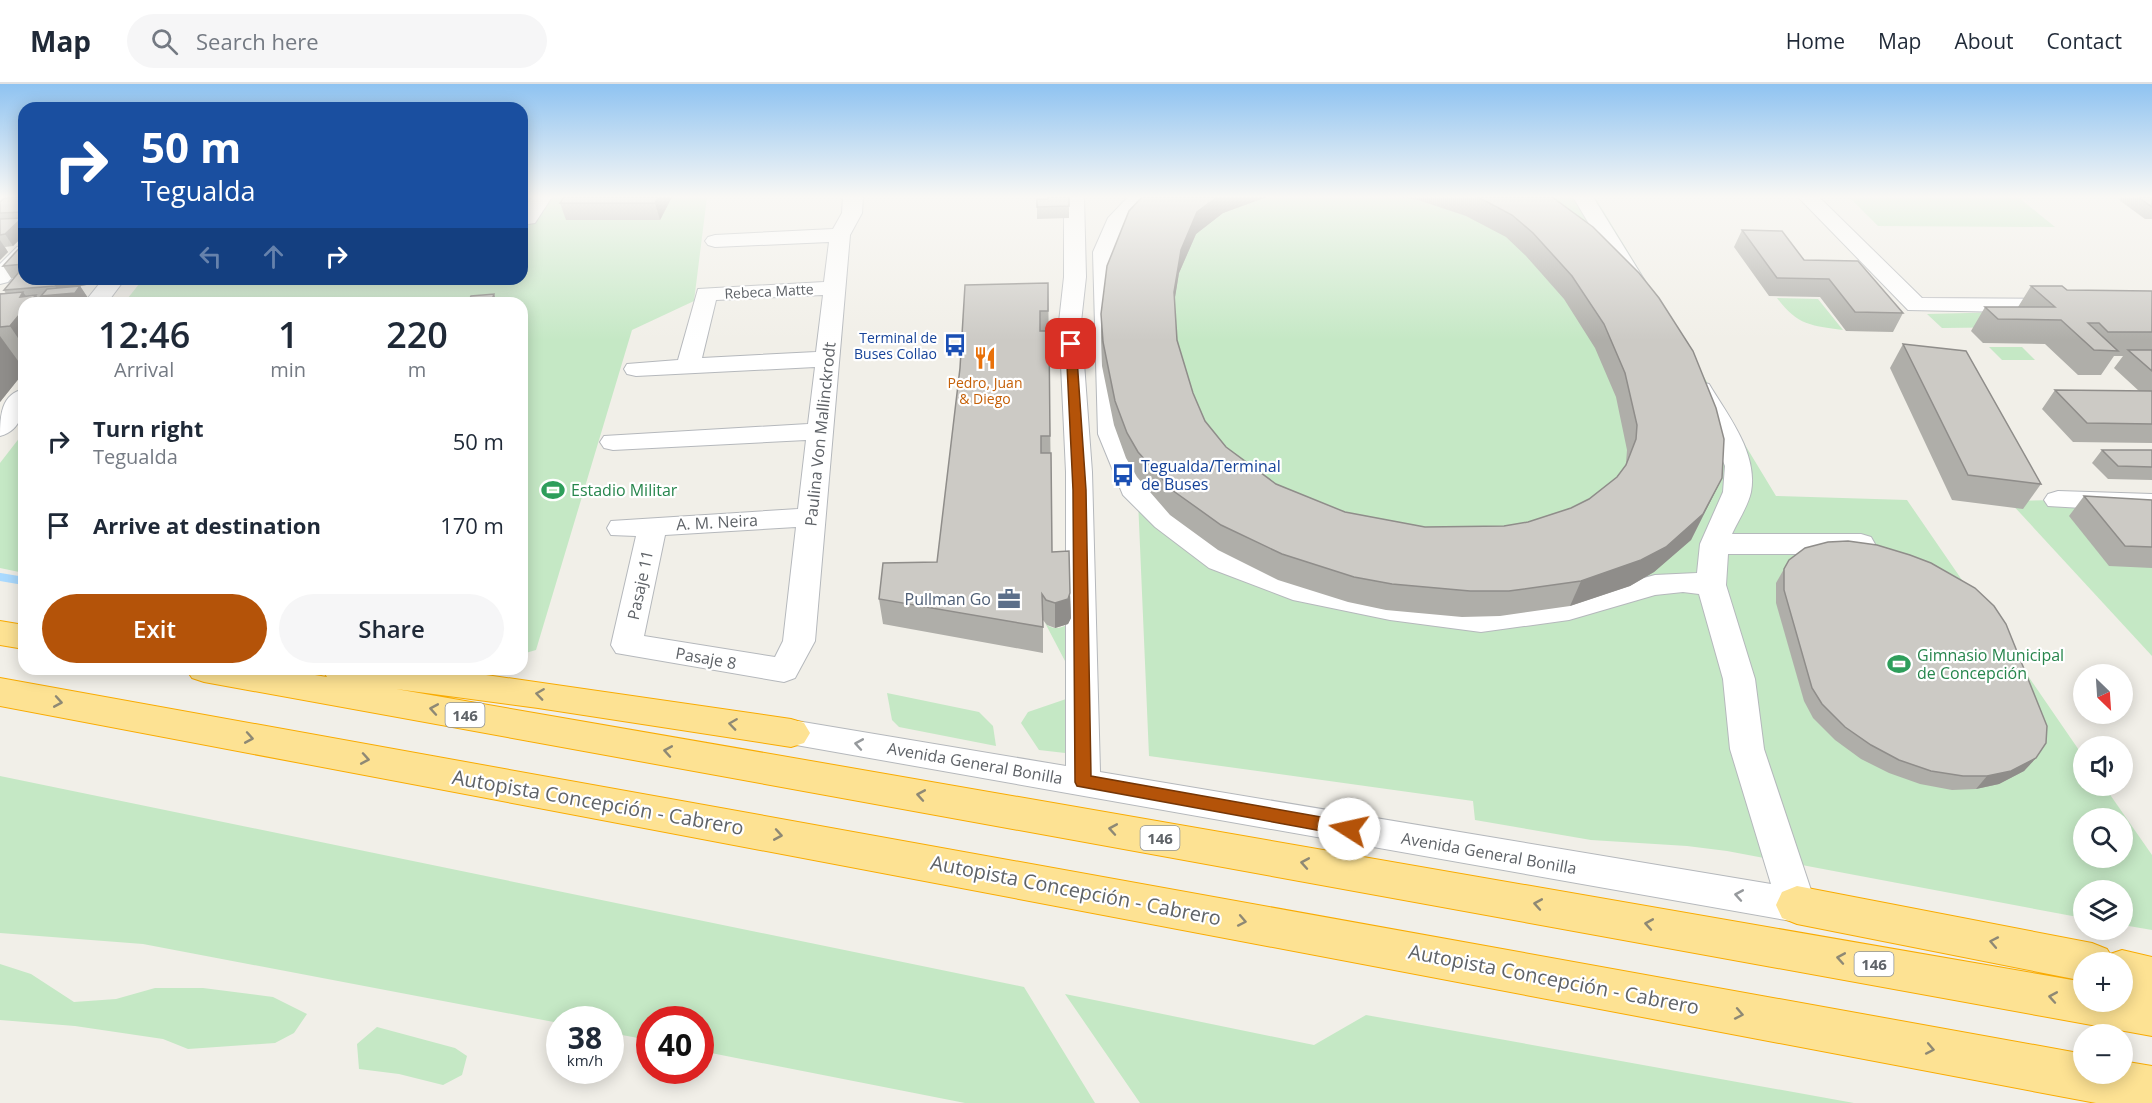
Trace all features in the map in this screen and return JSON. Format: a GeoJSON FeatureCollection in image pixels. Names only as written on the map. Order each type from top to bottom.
{"type":"FeatureCollection","features":[{"type":"Feature","properties":{"kind":"highway"},"geometry":{"type":"LineString","coordinates":[[0,633],[18,637]]}},
{"type":"Feature","properties":{"kind":"highway","name":"146"},"geometry":{"type":"LineString","coordinates":[[238,675],[2152,1014]]}},
{"type":"Feature","properties":{"kind":"highway"},"geometry":{"type":"LineString","coordinates":[[388,675],[538,694],[791,733]]}},
{"type":"Feature","properties":{"kind":"highway","name":"Autopista Concepción - Cabrero"},"geometry":{"type":"LineString","coordinates":[[0,692],[2152,1090]]}},
{"type":"Feature","properties":{"kind":"highway"},"geometry":{"type":"LineString","coordinates":[[1797,905],[2073,959]]}},
{"type":"Feature","properties":{"kind":"highway"},"geometry":{"type":"LineString","coordinates":[[2133,973],[2152,977]]}},
{"type":"Feature","properties":{"kind":"street","name":"Paulina Von Mallinckrodt"},"geometry":{"type":"LineString","coordinates":[[784,670],[800,641],[839,245]]}},
{"type":"Feature","properties":{"kind":"street"},"geometry":{"type":"LineString","coordinates":[[1075,245],[1076,277],[1070,322],[1079,472],[1083,782]]}},
{"type":"Feature","properties":{"kind":"street"},"geometry":{"type":"LineString","coordinates":[[1107,245],[1104,252],[1111,434],[1133,489],[1165,521],[1219,561],[1293,590],[1390,609],[1481,621],[1569,609],[1655,585],[1683,582],[1711,585]]}},
{"type":"Feature","properties":{"kind":"street"},"geometry":{"type":"LineString","coordinates":[[1612,245],[1643,296]]}},
{"type":"Feature","properties":{"kind":"street"},"geometry":{"type":"LineString","coordinates":[[1856,245],[1916,305],[2081,306]]}},
{"type":"Feature","properties":{"kind":"street"},"geometry":{"type":"LineString","coordinates":[[0,278],[18,258]]}},
{"type":"Feature","properties":{"kind":"street"},"geometry":{"type":"LineString","coordinates":[[100,297],[109,285]]}},
{"type":"Feature","properties":{"kind":"street","name":"Rebeca Matte"},"geometry":{"type":"LineString","coordinates":[[688,366],[706,294],[835,288]]}},
{"type":"Feature","properties":{"kind":"street"},"geometry":{"type":"LineString","coordinates":[[636,369],[828,359]]}},
{"type":"Feature","properties":{"kind":"street"},"geometry":{"type":"LineString","coordinates":[[1686,366],[1722,426],[1738,466],[1737,492],[1714,544],[1711,585],[1739,679],[1747,749],[1797,905]]}},
{"type":"Feature","properties":{"kind":"street"},"geometry":{"type":"LineString","coordinates":[[0,428],[18,404]]}},
{"type":"Feature","properties":{"kind":"street"},"geometry":{"type":"LineString","coordinates":[[613,442],[820,431]]}},
{"type":"Feature","properties":{"kind":"street"},"geometry":{"type":"LineString","coordinates":[[2058,500],[2152,503]]}},
{"type":"Feature","properties":{"kind":"street","name":"A. M. Neira"},"geometry":{"type":"LineString","coordinates":[[621,528],[812,517]]}},
{"type":"Feature","properties":{"kind":"street","name":"Pasaje 11"},"geometry":{"type":"LineString","coordinates":[[627,645],[653,526]]}},
{"type":"Feature","properties":{"kind":"street"},"geometry":{"type":"LineString","coordinates":[[1714,544],[1863,543]]}},
{"type":"Feature","properties":{"kind":"street","name":"Pasaje 8"},"geometry":{"type":"LineString","coordinates":[[627,645],[784,670]]}},
{"type":"Feature","properties":{"kind":"street","name":"Avenida General Bonilla"},"geometry":{"type":"LineString","coordinates":[[791,733],[1797,905]]}},
{"type":"Feature","properties":{"kind":"green space","name":"Estadio Militar"},"geometry":{"type":"Polygon","coordinates":[[[528,245],[701,245],[694,301],[632,330],[536,650],[528,652],[528,297],[129,297],[138,285],[528,285],[528,245]]]}},
{"type":"Feature","properties":{"kind":"green space"},"geometry":{"type":"Polygon","coordinates":[[[1127,245],[1624,245],[1776,496],[1907,500],[2073,741],[2073,796],[2111,796],[2119,808],[2073,808],[2073,868],[2133,868],[2133,828],[2152,855],[2152,930],[2133,927],[2133,880],[2073,880],[2073,916],[1727,851],[1591,840],[1475,820],[1473,801],[1149,756],[1127,245]]]}},
{"type":"Feature","properties":{"kind":"green space"},"geometry":{"type":"Polygon","coordinates":[[[1777,298],[1818,299],[1843,330],[1806,323],[1791,314],[1777,298]]]}},
{"type":"Feature","properties":{"kind":"green space"},"geometry":{"type":"Polygon","coordinates":[[[2008,312],[2024,327],[1942,328],[1927,314],[2008,312]]]}},
{"type":"Feature","properties":{"kind":"green space"},"geometry":{"type":"Polygon","coordinates":[[[1989,347],[2022,347],[2035,360],[2002,360],[1989,347]]]}},
{"type":"Feature","properties":{"kind":"green space"},"geometry":{"type":"Polygon","coordinates":[[[18,440],[18,572],[0,568],[0,463],[18,440]]]}},
{"type":"Feature","properties":{"kind":"green space"},"geometry":{"type":"Polygon","coordinates":[[[2152,498],[2152,656],[2009,501],[2152,498]]]}},
{"type":"Feature","properties":{"kind":"green space"},"geometry":{"type":"Polygon","coordinates":[[[1045,623],[1054,628],[1068,624],[1077,743],[1065,753],[1039,750],[1021,723],[1028,712],[1069,698],[1069,661],[1065,661],[1045,623]]]}},
{"type":"Feature","properties":{"kind":"green space"},"geometry":{"type":"Polygon","coordinates":[[[887,693],[979,712],[993,726],[996,746],[899,727],[892,720],[887,693]]]}},
{"type":"Feature","properties":{"kind":"green space"},"geometry":{"type":"Polygon","coordinates":[[[0,776],[1024,987],[1095,1103],[965,1103],[714,1054],[714,1006],[636,1006],[636,1038],[624,1035],[624,1006],[546,1006],[546,1021],[143,944],[0,933],[0,776]]]}},
{"type":"Feature","properties":{"kind":"green space"},"geometry":{"type":"Polygon","coordinates":[[[0,964],[31,974],[74,1002],[116,999],[155,988],[203,988],[273,997],[307,1014],[294,1033],[275,1043],[188,1049],[163,1039],[75,1026],[0,1020],[0,964]]]}},
{"type":"Feature","properties":{"kind":"green space"},"geometry":{"type":"Polygon","coordinates":[[[1065,994],[1314,1045],[1366,1015],[1854,1103],[1140,1103],[1065,994]]]}},
{"type":"Feature","properties":{"kind":"green space"},"geometry":{"type":"Polygon","coordinates":[[[377,1027],[455,1048],[467,1056],[462,1075],[443,1085],[399,1074],[359,1069],[357,1044],[377,1027]]]}},
{"type":"Feature","properties":{"kind":"building"},"geometry":{"type":"Polygon","coordinates":[[[1116,245],[1183,245],[1174,292],[1177,340],[1193,393],[1205,421],[1226,447],[1276,484],[1345,512],[1425,527],[1504,526],[1528,522],[1571,508],[1589,499],[1617,477],[1626,465],[1636,439],[1637,425],[1625,373],[1604,324],[1572,276],[1543,245],[1611,245],[1639,273],[1659,298],[1693,351],[1716,408],[1724,439],[1722,478],[1703,514],[1666,547],[1641,560],[1581,581],[1509,591],[1470,591],[1392,584],[1354,577],[1282,554],[1221,525],[1172,490],[1138,452],[1127,433],[1115,401],[1103,342],[1101,314],[1107,266],[1116,245]]]}},
{"type":"Feature","properties":{"kind":"building"},"geometry":{"type":"Polygon","coordinates":[[[1753,245],[1792,245],[1804,260],[1858,261],[1903,313],[1855,312],[1829,279],[1777,278],[1753,245]]]}},
{"type":"Feature","properties":{"kind":"building"},"geometry":{"type":"Polygon","coordinates":[[[18,250],[18,265],[3,266],[18,250]]]}},
{"type":"Feature","properties":{"kind":"building"},"geometry":{"type":"Polygon","coordinates":[[[18,273],[18,285],[56,285],[55,286],[4,290],[18,273]]]}},
{"type":"Feature","properties":{"kind":"building"},"geometry":{"type":"Polygon","coordinates":[[[1048,283],[1048,311],[1040,311],[1040,331],[1049,331],[1050,436],[1041,436],[1041,453],[1051,453],[1052,552],[1069,551],[1070,593],[1068,599],[1055,603],[1046,600],[1042,594],[1043,627],[879,599],[883,563],[937,562],[960,368],[965,285],[1048,283]]]}},
{"type":"Feature","properties":{"kind":"building"},"geometry":{"type":"Polygon","coordinates":[[[80,286],[75,293],[41,296],[47,289],[80,286]]]}},
{"type":"Feature","properties":{"kind":"building"},"geometry":{"type":"Polygon","coordinates":[[[2031,286],[2062,286],[2067,290],[2152,291],[2152,332],[2108,332],[2099,323],[2088,323],[2118,351],[2094,350],[2061,320],[1998,319],[1985,307],[2055,307],[2031,286]]]}},
{"type":"Feature","properties":{"kind":"building"},"geometry":{"type":"Polygon","coordinates":[[[23,292],[18,297],[18,316],[10,326],[0,327],[0,294],[23,292]]]}},
{"type":"Feature","properties":{"kind":"building"},"geometry":{"type":"Polygon","coordinates":[[[494,294],[493,297],[471,296],[494,294]]]}},
{"type":"Feature","properties":{"kind":"building"},"geometry":{"type":"Polygon","coordinates":[[[1903,344],[1966,351],[2041,484],[1968,475],[1903,344]]]}},
{"type":"Feature","properties":{"kind":"building"},"geometry":{"type":"Polygon","coordinates":[[[2128,350],[2152,350],[2152,371],[2128,350]]]}},
{"type":"Feature","properties":{"kind":"building"},"geometry":{"type":"Polygon","coordinates":[[[2055,390],[2152,391],[2152,424],[2087,423],[2055,390]]]}},
{"type":"Feature","properties":{"kind":"building"},"geometry":{"type":"Polygon","coordinates":[[[2102,450],[2152,450],[2152,467],[2118,466],[2102,450]]]}},
{"type":"Feature","properties":{"kind":"building"},"geometry":{"type":"Polygon","coordinates":[[[2084,496],[2152,500],[2152,547],[2125,546],[2084,496]]]}},
{"type":"Feature","properties":{"kind":"building","name":"Gimnasio Municipal de Concepción"},"geometry":{"type":"Polygon","coordinates":[[[1848,541],[1877,545],[1931,563],[1975,588],[1994,606],[2006,624],[2047,726],[2046,743],[2036,758],[2011,771],[1987,776],[1963,776],[1931,771],[1899,760],[1871,745],[1845,727],[1822,704],[1812,688],[1784,590],[1784,569],[1789,560],[1805,548],[1828,542],[1848,541]]]}},
{"type":"Feature","properties":{"kind":"waterway"},"geometry":{"type":"LineString","coordinates":[[0,577],[18,580]]}},
{"type":"Feature","properties":{"kind":"place","name":"Terminal de Buses Collao"},"geometry":{"type":"Point","coordinates":[955,345]}},
{"type":"Feature","properties":{"kind":"place","name":"Pedro, Juan & Diego"},"geometry":{"type":"Point","coordinates":[985,358]}},
{"type":"Feature","properties":{"kind":"place","name":"Tegualda/Terminal de Buses"},"geometry":{"type":"Point","coordinates":[1123,475]}},
{"type":"Feature","properties":{"kind":"place","name":"Estadio Militar"},"geometry":{"type":"Point","coordinates":[553,490]}},
{"type":"Feature","properties":{"kind":"place","name":"Pullman Go"},"geometry":{"type":"Point","coordinates":[1009,599]}},
{"type":"Feature","properties":{"kind":"place","name":"Gimnasio Municipal de Concepción"},"geometry":{"type":"Point","coordinates":[1899,664]}},
{"type":"Feature","properties":{"kind":"route"},"geometry":{"type":"LineString","coordinates":[[1071,344],[1080,490],[1082,579],[1080,742],[1083,782],[1349,829]]}}]}
